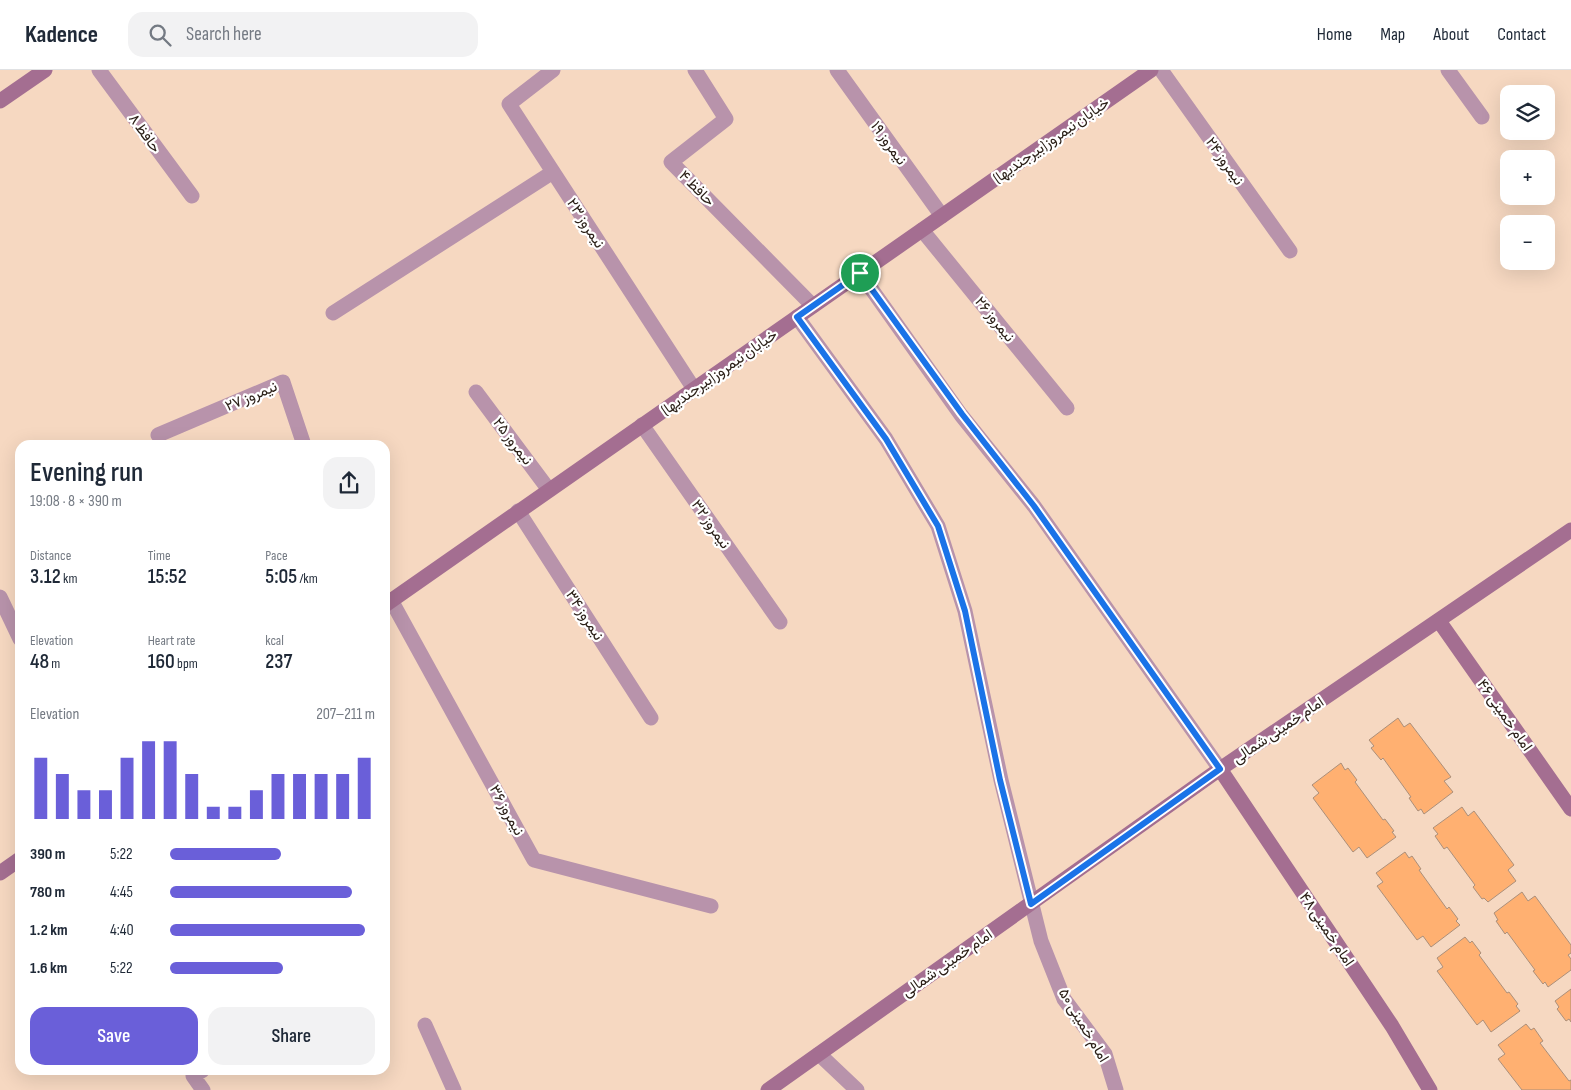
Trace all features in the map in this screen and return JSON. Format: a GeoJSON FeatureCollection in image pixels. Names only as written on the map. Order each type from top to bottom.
{"type":"FeatureCollection","features":[{"type":"Feature","properties":{"kind":"street"},"geometry":{"type":"LineString","coordinates":[[0,100],[45,70]]}},
{"type":"Feature","properties":{"kind":"street","name":"حافظ ۸"},"geometry":{"type":"LineString","coordinates":[[99,70],[192,196]]}},
{"type":"Feature","properties":{"kind":"street","name":"نیمروز ۲۳"},"geometry":{"type":"LineString","coordinates":[[553,70],[509,104],[694,389]]}},
{"type":"Feature","properties":{"kind":"street","name":"حافظ ۴"},"geometry":{"type":"LineString","coordinates":[[695,70],[726,120],[671,162],[813,306]]}},
{"type":"Feature","properties":{"kind":"street","name":"نیمروز ۱۹"},"geometry":{"type":"LineString","coordinates":[[837,70],[942,216]]}},
{"type":"Feature","properties":{"kind":"street","name":"خیابان نیمروز(بیرجندیها)"},"geometry":{"type":"LineString","coordinates":[[390,602],[1151,70]]}},
{"type":"Feature","properties":{"kind":"street","name":"نیمروز ۲۴"},"geometry":{"type":"LineString","coordinates":[[1160,70],[1290,251]]}},
{"type":"Feature","properties":{"kind":"street"},"geometry":{"type":"LineString","coordinates":[[1448,70],[1482,117]]}},
{"type":"Feature","properties":{"kind":"street"},"geometry":{"type":"LineString","coordinates":[[333,313],[553,172]]}},
{"type":"Feature","properties":{"kind":"street","name":"نیمروز ۲۶"},"geometry":{"type":"LineString","coordinates":[[922,230],[1067,408]]}},
{"type":"Feature","properties":{"kind":"street"},"geometry":{"type":"LineString","coordinates":[[860,273],[962,414],[1034,506],[1220,769]]}},
{"type":"Feature","properties":{"kind":"street","name":"امام خمینی ۵۰"},"geometry":{"type":"LineString","coordinates":[[797,317],[886,439],[938,526],[965,611],[1000,780],[1041,941],[1064,998],[1105,1054],[1116,1090]]}},
{"type":"Feature","properties":{"kind":"street","name":"نیمروز ۲۷"},"geometry":{"type":"LineString","coordinates":[[158,435],[283,382],[302,440]]}},
{"type":"Feature","properties":{"kind":"street","name":"نیمروز ۲۵"},"geometry":{"type":"LineString","coordinates":[[476,392],[549,490]]}},
{"type":"Feature","properties":{"kind":"street","name":"نیمروز ۳۲"},"geometry":{"type":"LineString","coordinates":[[642,425],[780,622]]}},
{"type":"Feature","properties":{"kind":"street","name":"نیمروز ۳۴"},"geometry":{"type":"LineString","coordinates":[[518,512],[651,718]]}},
{"type":"Feature","properties":{"kind":"street","name":"امام خمینی شمالی"},"geometry":{"type":"LineString","coordinates":[[768,1090],[1220,769],[1571,530]]}},
{"type":"Feature","properties":{"kind":"street"},"geometry":{"type":"LineString","coordinates":[[0,597],[15,628]]}},
{"type":"Feature","properties":{"kind":"street","name":"نیمروز ۳۶"},"geometry":{"type":"LineString","coordinates":[[390,607],[534,860],[711,906]]}},
{"type":"Feature","properties":{"kind":"street","name":"امام خمینی ۴۶"},"geometry":{"type":"LineString","coordinates":[[1439,621],[1571,810]]}},
{"type":"Feature","properties":{"kind":"street","name":"امام خمینی ۴۸"},"geometry":{"type":"LineString","coordinates":[[1220,769],[1392,1026],[1430,1090]]}},
{"type":"Feature","properties":{"kind":"street"},"geometry":{"type":"LineString","coordinates":[[0,873],[15,862]]}},
{"type":"Feature","properties":{"kind":"street"},"geometry":{"type":"LineString","coordinates":[[425,1025],[454,1090]]}},
{"type":"Feature","properties":{"kind":"street"},"geometry":{"type":"LineString","coordinates":[[819,1054],[857,1090]]}},
{"type":"Feature","properties":{"kind":"street"},"geometry":{"type":"LineString","coordinates":[[195,1075],[193,1076],[202,1090]]}},
{"type":"Feature","properties":{"kind":"building"},"geometry":{"type":"Polygon","coordinates":[[[1398,718],[1404,727],[1410,723],[1451,777],[1444,781],[1453,792],[1424,814],[1421,809],[1418,811],[1409,798],[1411,797],[1383,758],[1381,760],[1371,748],[1374,746],[1369,740],[1398,718]]]}},
{"type":"Feature","properties":{"kind":"building"},"geometry":{"type":"Polygon","coordinates":[[[1341,763],[1345,770],[1348,768],[1357,780],[1355,782],[1383,820],[1385,819],[1394,831],[1392,832],[1396,837],[1367,858],[1359,847],[1353,852],[1313,798],[1319,793],[1312,785],[1341,763]]]}},
{"type":"Feature","properties":{"kind":"building"},"geometry":{"type":"Polygon","coordinates":[[[1462,807],[1468,816],[1474,811],[1514,865],[1508,870],[1516,881],[1488,902],[1484,898],[1482,899],[1473,887],[1475,885],[1447,847],[1444,849],[1435,836],[1438,834],[1433,828],[1462,807]]]}},
{"type":"Feature","properties":{"kind":"building"},"geometry":{"type":"Polygon","coordinates":[[[1405,852],[1409,858],[1412,856],[1421,869],[1419,870],[1447,909],[1449,907],[1458,919],[1456,921],[1460,925],[1431,947],[1423,936],[1417,940],[1377,886],[1383,882],[1376,873],[1405,852]]]}},
{"type":"Feature","properties":{"kind":"building"},"geometry":{"type":"Polygon","coordinates":[[[1522,892],[1528,901],[1535,896],[1571,945],[1571,953],[1568,955],[1571,959],[1571,970],[1548,987],[1545,982],[1543,984],[1507,932],[1505,934],[1496,921],[1498,920],[1494,913],[1522,892]]]}},
{"type":"Feature","properties":{"kind":"building"},"geometry":{"type":"Polygon","coordinates":[[[1465,937],[1470,943],[1472,941],[1481,953],[1479,955],[1507,993],[1509,992],[1518,1004],[1516,1006],[1520,1011],[1491,1032],[1483,1020],[1477,1025],[1437,971],[1443,967],[1437,958],[1465,937]]]}},
{"type":"Feature","properties":{"kind":"building"},"geometry":{"type":"Polygon","coordinates":[[[1571,989],[1571,1022],[1569,1019],[1566,1021],[1557,1009],[1559,1007],[1555,1001],[1571,989]]]}},
{"type":"Feature","properties":{"kind":"building"},"geometry":{"type":"Polygon","coordinates":[[[1526,1024],[1531,1030],[1534,1028],[1543,1041],[1540,1043],[1569,1081],[1571,1080],[1571,1090],[1522,1090],[1498,1059],[1505,1054],[1498,1045],[1526,1024]]]}},
{"type":"Feature","properties":{"kind":"route"},"geometry":{"type":"LineString","coordinates":[[860,273],[962,414],[1034,506],[1220,769],[1031,904],[1000,780],[965,611],[938,526],[886,439],[797,317],[860,273]]}}]}
